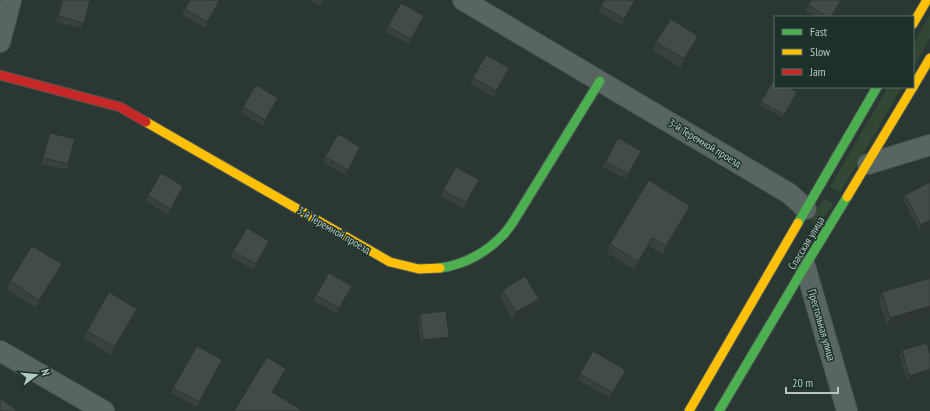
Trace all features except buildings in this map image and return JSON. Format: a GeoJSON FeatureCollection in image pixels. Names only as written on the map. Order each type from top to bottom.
{"type":"FeatureCollection","features":[{"type":"Feature","properties":{"kind":"street"},"geometry":{"type":"LineString","coordinates":[[0,42],[10,0]]}},
{"type":"Feature","properties":{"kind":"street","name":"3-й Теремной проезд"},"geometry":{"type":"LineString","coordinates":[[464,0],[790,194],[806,209]]}},
{"type":"Feature","properties":{"kind":"street"},"geometry":{"type":"LineString","coordinates":[[914,22],[927,0]]}},
{"type":"Feature","properties":{"kind":"street","name":"Спасская улица"},"geometry":{"type":"LineString","coordinates":[[914,85],[930,58]]}},
{"type":"Feature","properties":{"kind":"street","name":"3-й Теремной проезд"},"geometry":{"type":"LineString","coordinates":[[0,75],[120,107],[390,262],[406,267],[424,269],[441,268],[474,258],[489,248],[502,236],[513,222],[600,81]]}},
{"type":"Feature","properties":{"kind":"street","name":"Спасская улица"},"geometry":{"type":"LineString","coordinates":[[689,411],[787,250],[806,209],[876,88]]}},
{"type":"Feature","properties":{"kind":"street","name":"Спасская улица"},"geometry":{"type":"LineString","coordinates":[[720,411],[803,264],[868,164],[912,88]]}},
{"type":"Feature","properties":{"kind":"street"},"geometry":{"type":"LineString","coordinates":[[868,164],[930,145]]}},
{"type":"Feature","properties":{"kind":"street","name":"Престольная улица"},"geometry":{"type":"LineString","coordinates":[[803,264],[847,411]]}},
{"type":"Feature","properties":{"kind":"street"},"geometry":{"type":"LineString","coordinates":[[0,351],[104,411]]}},
{"type":"Feature","properties":{"kind":"green space"},"geometry":{"type":"Polygon","coordinates":[[[930,15],[930,38],[914,66],[914,42],[930,15]]]}},
{"type":"Feature","properties":{"kind":"green space"},"geometry":{"type":"Polygon","coordinates":[[[887,88],[901,88],[840,193],[830,187],[887,88]]]}},
{"type":"Feature","properties":{"kind":"green space"},"geometry":{"type":"Polygon","coordinates":[[[824,198],[834,204],[817,226],[813,223],[812,218],[824,198]]]}},
{"type":"Feature","properties":{"kind":"traffic: fast"},"geometry":{"type":"LineString","coordinates":[[440,268],[458,264],[474,257],[490,247],[504,233],[513,222],[600,81]]}},
{"type":"Feature","properties":{"kind":"traffic: fast"},"geometry":{"type":"LineString","coordinates":[[798,223],[876,88]]}},
{"type":"Feature","properties":{"kind":"traffic: fast"},"geometry":{"type":"LineString","coordinates":[[719,411],[847,197]]}},
{"type":"Feature","properties":{"kind":"traffic: slow"},"geometry":{"type":"LineString","coordinates":[[914,22],[927,0]]}},
{"type":"Feature","properties":{"kind":"traffic: slow"},"geometry":{"type":"LineString","coordinates":[[914,85],[930,58]]}},
{"type":"Feature","properties":{"kind":"traffic: slow"},"geometry":{"type":"LineString","coordinates":[[847,197],[912,88]]}},
{"type":"Feature","properties":{"kind":"traffic: slow"},"geometry":{"type":"LineString","coordinates":[[146,122],[390,262],[419,269],[440,268]]}},
{"type":"Feature","properties":{"kind":"traffic: slow"},"geometry":{"type":"LineString","coordinates":[[689,411],[798,223]]}},
{"type":"Feature","properties":{"kind":"traffic: jam"},"geometry":{"type":"LineString","coordinates":[[0,75],[120,107],[146,122]]}}]}
